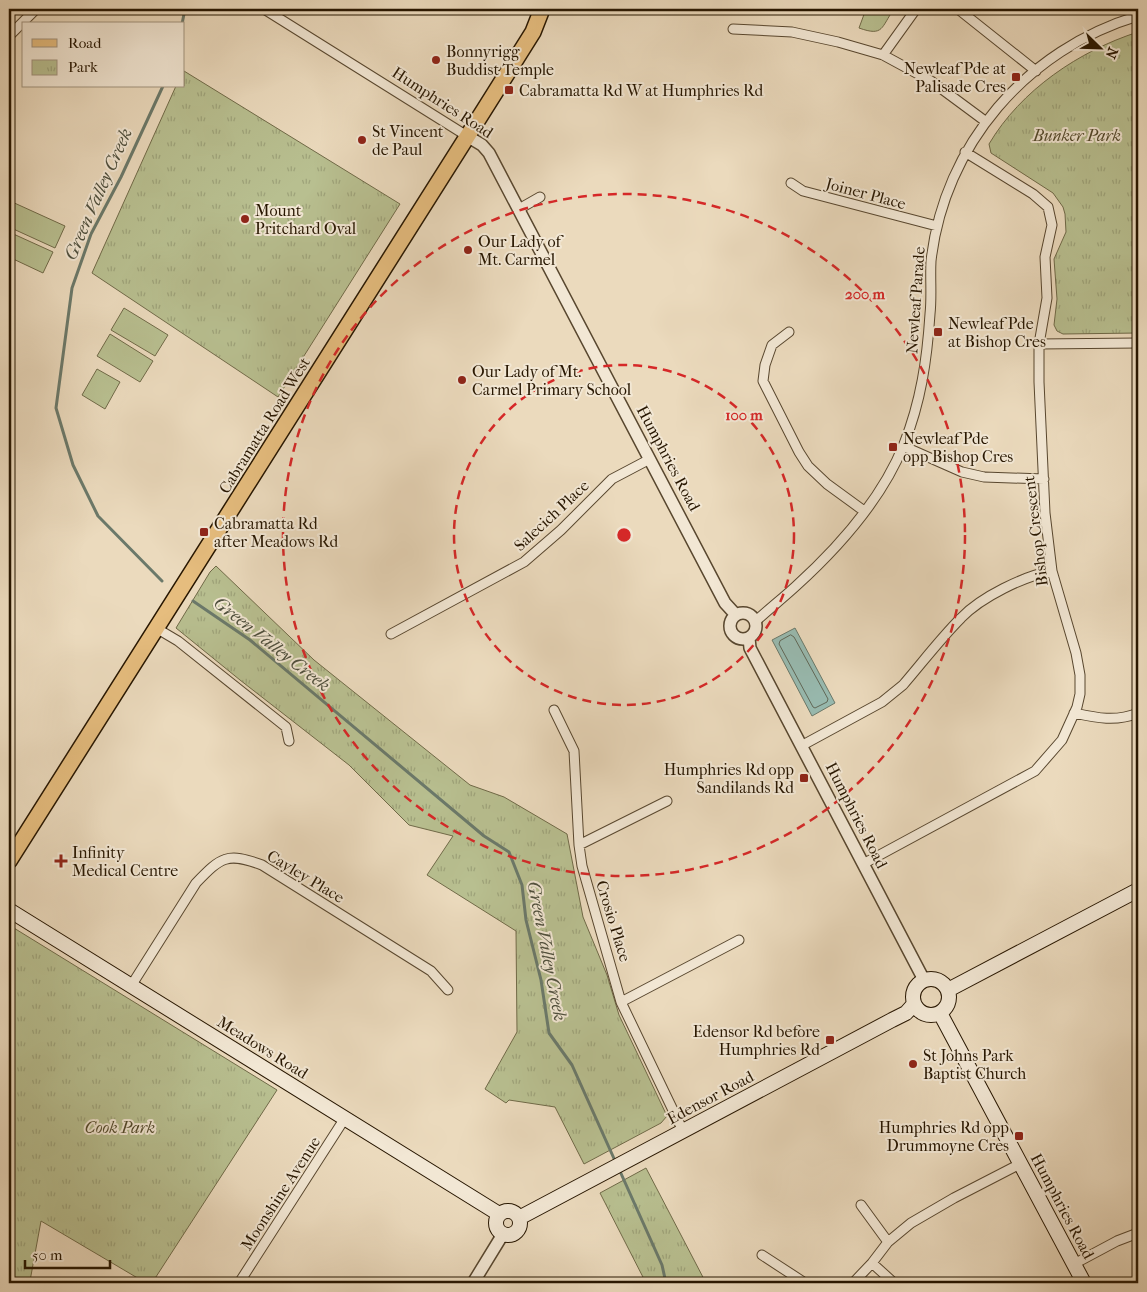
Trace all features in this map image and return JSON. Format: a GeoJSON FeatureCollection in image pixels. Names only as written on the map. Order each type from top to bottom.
{"type":"FeatureCollection","features":[{"type":"Feature","properties":{"kind":"main road","name":"Cabramatta Road West"},"geometry":{"type":"LineString","coordinates":[[533,32],[542,9]]}},
{"type":"Feature","properties":{"kind":"main road","name":"Cabramatta Road West"},"geometry":{"type":"LineString","coordinates":[[9,861],[533,32],[554,9]]}},
{"type":"Feature","properties":{"kind":"main road"},"geometry":{"type":"LineString","coordinates":[[948,990],[1138,890]]}},
{"type":"Feature","properties":{"kind":"main road","name":"Meadows Road"},"geometry":{"type":"LineString","coordinates":[[9,910],[499,1214]]}},
{"type":"Feature","properties":{"kind":"main road"},"geometry":{"type":"LineString","coordinates":[[934,979],[940,981],[948,990],[948,1003],[940,1013],[934,1015],[922,1013],[914,1004],[913,994],[915,989],[924,980],[934,979]]}},
{"type":"Feature","properties":{"kind":"main road","name":"Edensor Road"},"geometry":{"type":"LineString","coordinates":[[519,1218],[906,1013],[914,1004]]}},
{"type":"Feature","properties":{"kind":"main road","name":"Humphries Road"},"geometry":{"type":"LineString","coordinates":[[940,1013],[1084,1283]]}},
{"type":"Feature","properties":{"kind":"main road"},"geometry":{"type":"LineString","coordinates":[[510,1210],[514,1212],[519,1218],[520,1226],[515,1233],[507,1235],[497,1229],[496,1225],[499,1214],[510,1210]]}},
{"type":"Feature","properties":{"kind":"street"},"geometry":{"type":"LineString","coordinates":[[23,22],[36,9]]}},
{"type":"Feature","properties":{"kind":"street","name":"Humphries Road"},"geometry":{"type":"LineString","coordinates":[[264,9],[482,145],[489,153],[725,603],[736,615]]}},
{"type":"Feature","properties":{"kind":"street"},"geometry":{"type":"LineString","coordinates":[[883,55],[916,9]]}},
{"type":"Feature","properties":{"kind":"street"},"geometry":{"type":"LineString","coordinates":[[958,9],[1036,71]]}},
{"type":"Feature","properties":{"kind":"street","name":"Newleaf Parade"},"geometry":{"type":"LineString","coordinates":[[756,621],[797,586],[835,547],[886,481],[903,446],[922,388],[930,313],[931,262],[937,226],[950,185],[965,152],[985,121],[1002,102],[1036,71],[1070,46],[1097,31],[1138,16]]}},
{"type":"Feature","properties":{"kind":"street"},"geometry":{"type":"LineString","coordinates":[[9,36],[22,23]]}},
{"type":"Feature","properties":{"kind":"street"},"geometry":{"type":"LineString","coordinates":[[733,29],[792,32],[838,42],[883,55],[931,81],[985,121]]}},
{"type":"Feature","properties":{"kind":"street","name":"Bishop Crescent"},"geometry":{"type":"LineString","coordinates":[[863,864],[1035,771],[1062,740],[1077,707],[1080,694],[1080,674],[1076,654],[1052,571],[1046,513],[1039,344],[1047,298],[1044,257],[1052,224],[1048,207],[1033,194],[965,152]]}},
{"type":"Feature","properties":{"kind":"street","name":"Joiner Place"},"geometry":{"type":"LineString","coordinates":[[790,183],[802,192],[937,226]]}},
{"type":"Feature","properties":{"kind":"street"},"geometry":{"type":"LineString","coordinates":[[519,209],[540,197]]}},
{"type":"Feature","properties":{"kind":"street"},"geometry":{"type":"LineString","coordinates":[[789,332],[772,345],[765,365],[763,381],[808,466],[827,484],[864,511]]}},
{"type":"Feature","properties":{"kind":"street"},"geometry":{"type":"LineString","coordinates":[[1039,344],[1138,343]]}},
{"type":"Feature","properties":{"kind":"street"},"geometry":{"type":"LineString","coordinates":[[903,446],[969,474],[984,477],[1044,479]]}},
{"type":"Feature","properties":{"kind":"street","name":"Salecich Place"},"geometry":{"type":"LineString","coordinates":[[391,634],[524,562],[561,530],[612,479],[650,459]]}},
{"type":"Feature","properties":{"kind":"street"},"geometry":{"type":"LineString","coordinates":[[801,746],[882,702],[893,694],[903,685],[961,617],[973,608],[1025,578],[1052,571]]}},
{"type":"Feature","properties":{"kind":"street"},"geometry":{"type":"LineString","coordinates":[[746,613],[756,621],[756,630],[749,638],[738,639],[731,632],[730,624],[736,615],[746,613]]}},
{"type":"Feature","properties":{"kind":"street"},"geometry":{"type":"LineString","coordinates":[[156,628],[178,641],[286,727],[289,741]]}},
{"type":"Feature","properties":{"kind":"street","name":"Humphries Road"},"geometry":{"type":"LineString","coordinates":[[749,638],[750,648],[924,980]]}},
{"type":"Feature","properties":{"kind":"street","name":"Crosio Place"},"geometry":{"type":"LineString","coordinates":[[554,710],[574,751],[579,845],[582,866],[621,1002],[683,1131]]}},
{"type":"Feature","properties":{"kind":"street"},"geometry":{"type":"LineString","coordinates":[[1074,713],[1111,719],[1138,713]]}},
{"type":"Feature","properties":{"kind":"street"},"geometry":{"type":"LineString","coordinates":[[579,845],[667,801]]}},
{"type":"Feature","properties":{"kind":"street","name":"Cayley Place"},"geometry":{"type":"LineString","coordinates":[[131,986],[196,883],[210,868],[226,858],[244,859],[262,865],[431,972],[448,990]]}},
{"type":"Feature","properties":{"kind":"street"},"geometry":{"type":"LineString","coordinates":[[621,1002],[739,940]]}},
{"type":"Feature","properties":{"kind":"street","name":"Moonshine Avenue"},"geometry":{"type":"LineString","coordinates":[[240,1283],[345,1118]]}},
{"type":"Feature","properties":{"kind":"street"},"geometry":{"type":"LineString","coordinates":[[853,1283],[888,1242],[911,1223],[954,1198],[1020,1164]]}},
{"type":"Feature","properties":{"kind":"street"},"geometry":{"type":"LineString","coordinates":[[861,1205],[888,1242]]}},
{"type":"Feature","properties":{"kind":"street"},"geometry":{"type":"LineString","coordinates":[[1074,1264],[1118,1241],[1138,1233]]}},
{"type":"Feature","properties":{"kind":"street"},"geometry":{"type":"LineString","coordinates":[[473,1283],[503,1234]]}},
{"type":"Feature","properties":{"kind":"street"},"geometry":{"type":"LineString","coordinates":[[762,1255],[804,1283]]}},
{"type":"Feature","properties":{"kind":"street"},"geometry":{"type":"LineString","coordinates":[[872,1263],[894,1283]]}},
{"type":"Feature","properties":{"kind":"green space"},"geometry":{"type":"Polygon","coordinates":[[[866,9],[894,9],[881,29],[878,31],[867,31],[859,28],[866,9]]]}},
{"type":"Feature","properties":{"kind":"green space","name":"Bunker Park"},"geometry":{"type":"Polygon","coordinates":[[[1138,32],[1138,333],[1063,334],[1057,331],[1054,325],[1057,299],[1054,259],[1066,232],[1063,207],[1053,193],[991,153],[989,144],[1017,106],[1053,75],[1094,50],[1138,32]]]}},
{"type":"Feature","properties":{"kind":"green space","name":"Mount Pritchard Oval"},"geometry":{"type":"Polygon","coordinates":[[[185,72],[400,204],[278,397],[92,273],[175,88],[185,88],[185,72]]]}},
{"type":"Feature","properties":{"kind":"green space"},"geometry":{"type":"Polygon","coordinates":[[[10,201],[65,226],[55,248],[9,227],[10,201]]]}},
{"type":"Feature","properties":{"kind":"green space"},"geometry":{"type":"Polygon","coordinates":[[[9,232],[53,252],[43,273],[9,257],[9,232]]]}},
{"type":"Feature","properties":{"kind":"green space"},"geometry":{"type":"Polygon","coordinates":[[[124,308],[168,335],[155,356],[111,330],[124,308]]]}},
{"type":"Feature","properties":{"kind":"green space"},"geometry":{"type":"Polygon","coordinates":[[[110,334],[153,361],[140,382],[97,356],[110,334]]]}},
{"type":"Feature","properties":{"kind":"green space"},"geometry":{"type":"Polygon","coordinates":[[[97,369],[120,382],[105,409],[82,395],[97,369]]]}},
{"type":"Feature","properties":{"kind":"green space"},"geometry":{"type":"Polygon","coordinates":[[[216,566],[314,660],[470,785],[504,797],[567,834],[583,917],[607,975],[619,1015],[667,1116],[661,1123],[584,1164],[555,1107],[509,1100],[506,1103],[485,1089],[517,1032],[516,931],[427,875],[453,836],[409,825],[349,765],[176,628],[210,572],[216,566]]]}},
{"type":"Feature","properties":{"kind":"green space","name":"Cook Park"},"geometry":{"type":"Polygon","coordinates":[[[9,925],[277,1090],[152,1283],[146,1283],[41,1221],[30,1281],[12,1277],[9,1258],[9,925]]]}},
{"type":"Feature","properties":{"kind":"green space"},"geometry":{"type":"Polygon","coordinates":[[[646,1168],[706,1283],[646,1283],[600,1193],[646,1168]]]}},
{"type":"Feature","properties":{"kind":"water"},"geometry":{"type":"Polygon","coordinates":[[[795,628],[835,703],[812,716],[772,640],[795,628]]]}},
{"type":"Feature","properties":{"kind":"waterway","name":"Green Valley Creek"},"geometry":{"type":"LineString","coordinates":[[182,22],[185,9]]}},
{"type":"Feature","properties":{"kind":"waterway","name":"Green Valley Creek"},"geometry":{"type":"LineString","coordinates":[[162,88],[121,177],[91,234],[72,288],[56,408],[73,465],[98,516],[162,581]]}},
{"type":"Feature","properties":{"kind":"waterway","name":"Green Valley Creek"},"geometry":{"type":"LineString","coordinates":[[193,601],[250,640],[484,836],[509,852],[522,885],[526,920],[541,980],[549,1033],[572,1065],[616,1163]]}},
{"type":"Feature","properties":{"kind":"waterway","name":"Green Valley Creek"},"geometry":{"type":"LineString","coordinates":[[619,1169],[662,1265],[666,1283]]}},
{"type":"Feature","properties":{"kind":"place","name":"Bonnyrigg Buddist Temple"},"geometry":{"type":"Point","coordinates":[436,60]}},
{"type":"Feature","properties":{"kind":"place","name":"Newleaf Pde at Palisade Cres"},"geometry":{"type":"Point","coordinates":[1016,77]}},
{"type":"Feature","properties":{"kind":"place","name":"Cabramatta Rd W at Humphries Rd"},"geometry":{"type":"Point","coordinates":[509,90]}},
{"type":"Feature","properties":{"kind":"place","name":"St Vincent de Paul"},"geometry":{"type":"Point","coordinates":[362,140]}},
{"type":"Feature","properties":{"kind":"place","name":"Mount Pritchard Oval"},"geometry":{"type":"Point","coordinates":[245,219]}},
{"type":"Feature","properties":{"kind":"place","name":"Our Lady of Mt. Carmel"},"geometry":{"type":"Point","coordinates":[468,250]}},
{"type":"Feature","properties":{"kind":"place","name":"Newleaf Pde at Bishop Cres"},"geometry":{"type":"Point","coordinates":[938,332]}},
{"type":"Feature","properties":{"kind":"place","name":"Our Lady of Mt. Carmel Primary School"},"geometry":{"type":"Point","coordinates":[462,380]}},
{"type":"Feature","properties":{"kind":"place","name":"Newleaf Pde opp Bishop Cres"},"geometry":{"type":"Point","coordinates":[893,447]}},
{"type":"Feature","properties":{"kind":"place","name":"Cabramatta Rd after Meadows Rd"},"geometry":{"type":"Point","coordinates":[204,532]}},
{"type":"Feature","properties":{"kind":"place","name":"Humphries Rd opp Sandilands Rd"},"geometry":{"type":"Point","coordinates":[804,778]}},
{"type":"Feature","properties":{"kind":"place","name":"Infinity Medical Centre"},"geometry":{"type":"Point","coordinates":[61,861]}},
{"type":"Feature","properties":{"kind":"place","name":"Edensor Rd before Humphries Rd"},"geometry":{"type":"Point","coordinates":[830,1040]}},
{"type":"Feature","properties":{"kind":"place","name":"St Johns Park Baptist Church"},"geometry":{"type":"Point","coordinates":[913,1064]}},
{"type":"Feature","properties":{"kind":"place","name":"Humphries Rd opp Drummoyne Cres"},"geometry":{"type":"Point","coordinates":[1019,1136]}}]}
